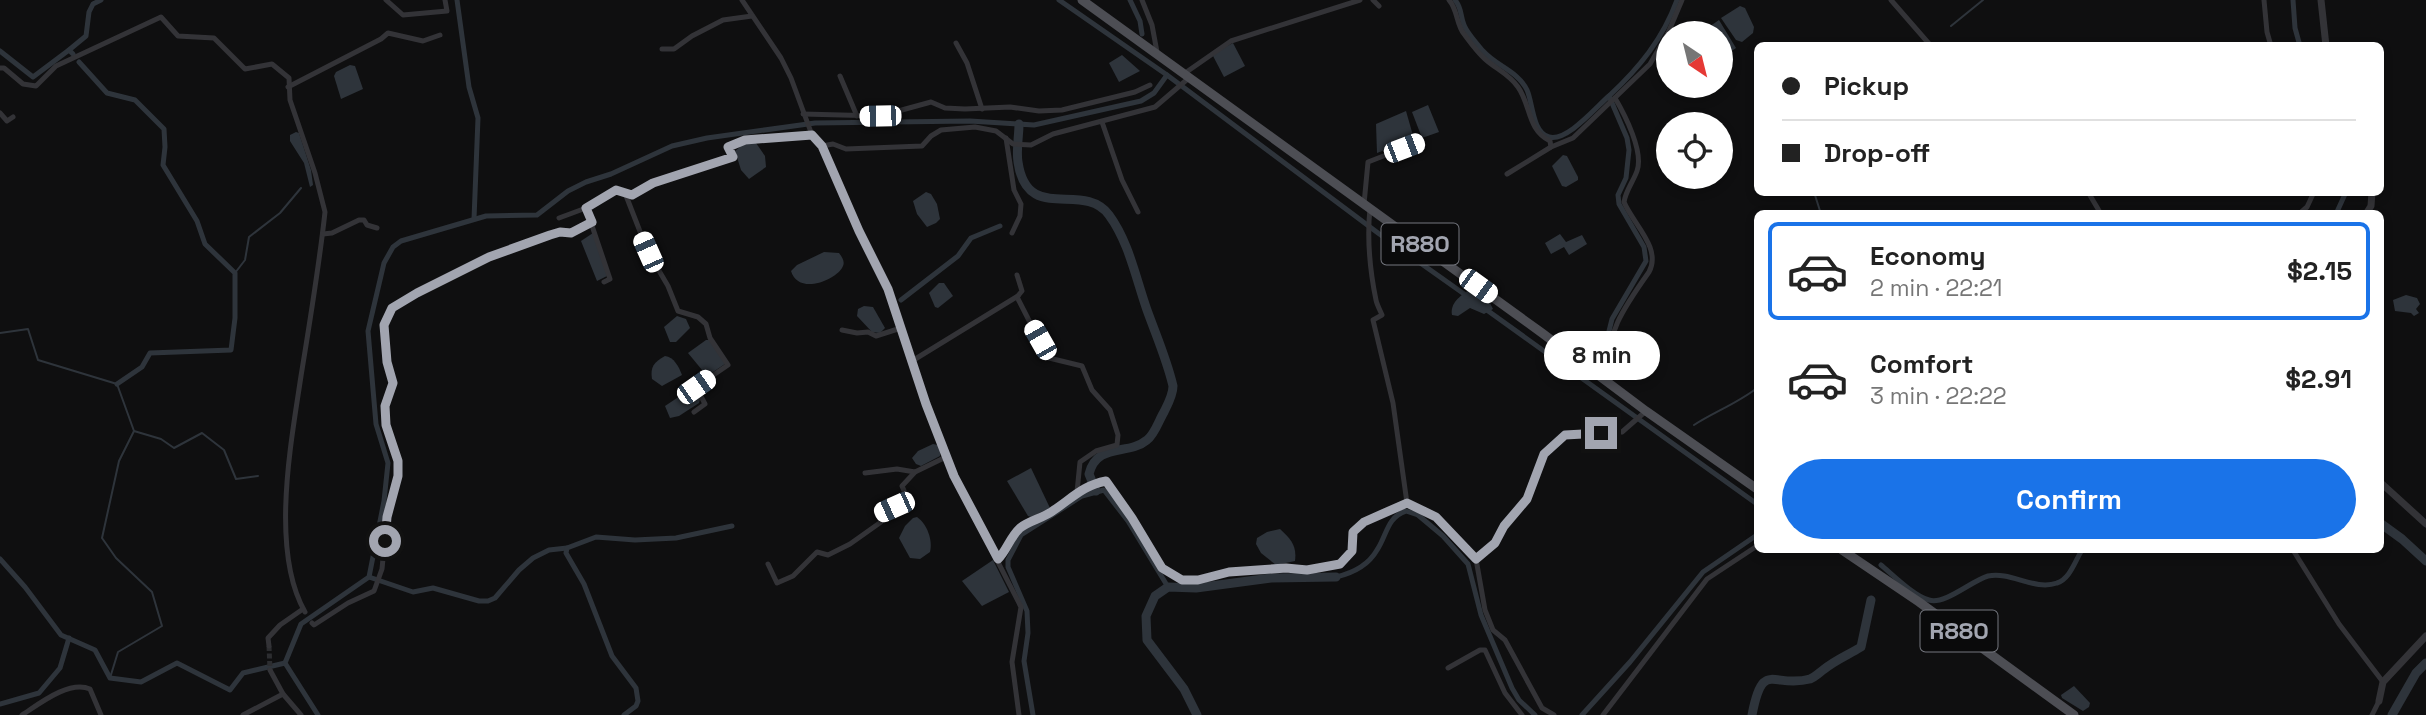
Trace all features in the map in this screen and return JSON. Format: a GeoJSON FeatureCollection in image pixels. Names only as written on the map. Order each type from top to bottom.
{"type":"FeatureCollection","features":[{"type":"Feature","properties":{"kind":"main road","name":"R880"},"geometry":{"type":"LineString","coordinates":[[1082,0],[1157,52],[1646,411],[1754,484]]}},
{"type":"Feature","properties":{"kind":"main road","name":"R880"},"geometry":{"type":"LineString","coordinates":[[1846,553],[2074,715]]}},
{"type":"Feature","properties":{"kind":"street"},"geometry":{"type":"LineString","coordinates":[[386,0],[403,15],[447,11],[445,0]]}},
{"type":"Feature","properties":{"kind":"street"},"geometry":{"type":"LineString","coordinates":[[742,0],[781,58],[812,135],[822,146],[888,289],[926,404],[966,502],[1021,607],[1012,662],[1019,715]]}},
{"type":"Feature","properties":{"kind":"street"},"geometry":{"type":"LineString","coordinates":[[1142,0],[1152,25],[1157,52]]}},
{"type":"Feature","properties":{"kind":"street"},"geometry":{"type":"LineString","coordinates":[[822,146],[833,144],[846,149],[922,146],[930,136],[941,130],[975,127],[996,131],[1013,144],[1031,145],[1053,134],[1155,107],[1187,75],[1230,41],[1360,0]]}},
{"type":"Feature","properties":{"kind":"street"},"geometry":{"type":"LineString","coordinates":[[1373,0],[1379,6]]}},
{"type":"Feature","properties":{"kind":"street"},"geometry":{"type":"LineString","coordinates":[[1449,0],[1465,35],[1485,59],[1506,74],[1519,88],[1532,124],[1541,136],[1550,141],[1551,147]]}},
{"type":"Feature","properties":{"kind":"street"},"geometry":{"type":"LineString","coordinates":[[1673,21],[1682,0]]}},
{"type":"Feature","properties":{"kind":"street"},"geometry":{"type":"LineString","coordinates":[[1891,0],[1928,42]]}},
{"type":"Feature","properties":{"kind":"street"},"geometry":{"type":"LineString","coordinates":[[2264,0],[2270,42]]}},
{"type":"Feature","properties":{"kind":"street"},"geometry":{"type":"LineString","coordinates":[[2320,0],[2325,42]]}},
{"type":"Feature","properties":{"kind":"street"},"geometry":{"type":"LineString","coordinates":[[662,49],[674,49],[723,20],[752,16]]}},
{"type":"Feature","properties":{"kind":"street"},"geometry":{"type":"LineString","coordinates":[[0,68],[4,68],[23,84],[36,86],[56,66],[161,17],[178,36],[214,38],[245,69],[272,64],[289,78],[289,100],[315,173],[325,212],[288,462],[287,539],[292,584],[304,611],[274,631],[268,638],[269,646]]}},
{"type":"Feature","properties":{"kind":"street"},"geometry":{"type":"LineString","coordinates":[[288,87],[388,33],[423,41],[440,35]]}},
{"type":"Feature","properties":{"kind":"street"},"geometry":{"type":"LineString","coordinates":[[956,43],[967,63],[982,108]]}},
{"type":"Feature","properties":{"kind":"street"},"geometry":{"type":"LineString","coordinates":[[1507,174],[1551,147],[1573,138],[1656,57]]}},
{"type":"Feature","properties":{"kind":"street"},"geometry":{"type":"LineString","coordinates":[[840,76],[857,116]]}},
{"type":"Feature","properties":{"kind":"street"},"geometry":{"type":"LineString","coordinates":[[803,114],[880,116],[932,102],[945,108],[1010,107],[1039,111],[1062,110],[1135,92],[1150,85]]}},
{"type":"Feature","properties":{"kind":"street"},"geometry":{"type":"LineString","coordinates":[[1605,380],[1607,352],[1613,328],[1653,262],[1653,252],[1624,202],[1638,170],[1638,154],[1615,98]]}},
{"type":"Feature","properties":{"kind":"street"},"geometry":{"type":"LineString","coordinates":[[0,113],[7,121],[13,117]]}},
{"type":"Feature","properties":{"kind":"street"},"geometry":{"type":"LineString","coordinates":[[1102,122],[1122,180],[1138,212]]}},
{"type":"Feature","properties":{"kind":"street"},"geometry":{"type":"LineString","coordinates":[[559,218],[586,208],[616,190],[632,195],[653,183],[733,157],[728,147],[745,140],[812,135]]}},
{"type":"Feature","properties":{"kind":"street"},"geometry":{"type":"LineString","coordinates":[[1006,138],[1014,190],[1021,204],[1020,216],[1012,233]]}},
{"type":"Feature","properties":{"kind":"street"},"geometry":{"type":"LineString","coordinates":[[1407,503],[1393,403],[1373,320],[1382,316],[1376,302],[1368,227],[1368,162],[1422,141]]}},
{"type":"Feature","properties":{"kind":"street"},"geometry":{"type":"LineString","coordinates":[[625,193],[648,252],[668,286],[678,311],[698,317],[706,324],[710,338],[728,365],[696,387],[705,404],[694,412]]}},
{"type":"Feature","properties":{"kind":"street"},"geometry":{"type":"LineString","coordinates":[[586,208],[610,279],[604,282]]}},
{"type":"Feature","properties":{"kind":"street"},"geometry":{"type":"LineString","coordinates":[[323,234],[359,220],[377,228]]}},
{"type":"Feature","properties":{"kind":"street"},"geometry":{"type":"LineString","coordinates":[[312,622],[314,625],[336,610],[374,591],[382,569],[387,517],[398,476],[398,461],[386,425],[385,406],[393,383],[387,362],[384,325],[392,308],[489,257],[560,232],[571,233],[592,222]]}},
{"type":"Feature","properties":{"kind":"street"},"geometry":{"type":"LineString","coordinates":[[912,361],[1018,296],[1022,290],[1017,275]]}},
{"type":"Feature","properties":{"kind":"street"},"geometry":{"type":"LineString","coordinates":[[1018,296],[1022,309],[1040,340],[1045,357],[1082,366],[1092,390],[1110,410],[1118,435],[1117,445],[1096,452],[1080,462],[1077,492]]}},
{"type":"Feature","properties":{"kind":"street"},"geometry":{"type":"LineString","coordinates":[[842,330],[868,332],[876,336],[901,328]]}},
{"type":"Feature","properties":{"kind":"street"},"geometry":{"type":"LineString","coordinates":[[1476,559],[1495,543],[1504,526],[1527,499],[1544,454],[1558,441],[1565,435],[1622,432],[1646,411]]}},
{"type":"Feature","properties":{"kind":"street"},"geometry":{"type":"LineString","coordinates":[[768,564],[776,583],[793,576],[817,552],[828,555],[850,544],[880,522],[880,513],[908,500],[902,486],[915,472],[948,456]]}},
{"type":"Feature","properties":{"kind":"street"},"geometry":{"type":"LineString","coordinates":[[865,473],[897,469],[915,472]]}},
{"type":"Feature","properties":{"kind":"street"},"geometry":{"type":"LineString","coordinates":[[998,559],[1018,530],[1054,510],[1077,492],[1106,481],[1162,568],[1182,580],[1198,580],[1229,572],[1286,568],[1307,570],[1340,564],[1352,551],[1353,532],[1364,522],[1407,503],[1436,517],[1476,559],[1485,610],[1493,630],[1505,640],[1542,708],[1554,715]]}},
{"type":"Feature","properties":{"kind":"street"},"geometry":{"type":"LineString","coordinates":[[2384,486],[2426,524]]}},
{"type":"Feature","properties":{"kind":"street"},"geometry":{"type":"LineString","coordinates":[[1603,715],[1707,579],[1754,548]]}},
{"type":"Feature","properties":{"kind":"street"},"geometry":{"type":"LineString","coordinates":[[2295,553],[2339,624],[2383,682]]}},
{"type":"Feature","properties":{"kind":"street"},"geometry":{"type":"LineString","coordinates":[[2372,715],[2379,701],[2383,682],[2426,636]]}},
{"type":"Feature","properties":{"kind":"street"},"geometry":{"type":"LineString","coordinates":[[1448,668],[1480,650],[1485,650],[1505,693],[1522,715]]}},
{"type":"Feature","properties":{"kind":"street"},"geometry":{"type":"LineString","coordinates":[[270,670],[301,715]]}},
{"type":"Feature","properties":{"kind":"street"},"geometry":{"type":"LineString","coordinates":[[22,715],[66,690],[84,686],[90,689],[101,715]]}},
{"type":"Feature","properties":{"kind":"street"},"geometry":{"type":"LineString","coordinates":[[243,715],[284,694]]}},
{"type":"Feature","properties":{"kind":"shaded area"},"geometry":{"type":"Polygon","coordinates":[[[1740,6],[1745,8],[1754,27],[1753,33],[1742,42],[1736,40],[1733,36],[1733,21],[1723,21],[1721,18],[1740,6]]]}},
{"type":"Feature","properties":{"kind":"shaded area"},"geometry":{"type":"Polygon","coordinates":[[[1233,43],[1245,66],[1224,77],[1212,54],[1233,43]]]}},
{"type":"Feature","properties":{"kind":"shaded area"},"geometry":{"type":"Polygon","coordinates":[[[1122,55],[1140,71],[1119,82],[1109,63],[1122,55]]]}},
{"type":"Feature","properties":{"kind":"shaded area"},"geometry":{"type":"Polygon","coordinates":[[[350,65],[355,66],[363,89],[341,99],[334,76],[336,72],[350,65]]]}},
{"type":"Feature","properties":{"kind":"shaded area"},"geometry":{"type":"Polygon","coordinates":[[[1428,105],[1439,132],[1422,138],[1412,112],[1428,105]]]}},
{"type":"Feature","properties":{"kind":"shaded area"},"geometry":{"type":"Polygon","coordinates":[[[1406,111],[1414,139],[1377,153],[1376,124],[1406,111]]]}},
{"type":"Feature","properties":{"kind":"shaded area"},"geometry":{"type":"Polygon","coordinates":[[[299,133],[311,170],[313,185],[310,187],[304,163],[290,141],[290,135],[299,133]]]}},
{"type":"Feature","properties":{"kind":"shaded area"},"geometry":{"type":"Polygon","coordinates":[[[745,143],[756,143],[765,156],[766,167],[749,179],[741,170],[735,151],[745,143]]]}},
{"type":"Feature","properties":{"kind":"shaded area"},"geometry":{"type":"Polygon","coordinates":[[[1563,155],[1567,156],[1578,177],[1578,180],[1566,187],[1562,186],[1552,166],[1563,155]]]}},
{"type":"Feature","properties":{"kind":"shaded area"},"geometry":{"type":"Polygon","coordinates":[[[926,192],[931,194],[937,204],[940,219],[927,227],[917,214],[913,201],[926,192]]]}},
{"type":"Feature","properties":{"kind":"shaded area"},"geometry":{"type":"Polygon","coordinates":[[[593,233],[607,276],[597,281],[581,241],[593,233]]]}},
{"type":"Feature","properties":{"kind":"shaded area"},"geometry":{"type":"Polygon","coordinates":[[[1560,234],[1566,242],[1582,235],[1587,244],[1569,255],[1564,247],[1551,254],[1545,243],[1560,234]]]}},
{"type":"Feature","properties":{"kind":"shaded area"},"geometry":{"type":"Polygon","coordinates":[[[824,252],[839,253],[841,256],[844,264],[838,273],[824,281],[808,284],[795,278],[791,271],[797,265],[824,252]]]}},
{"type":"Feature","properties":{"kind":"shaded area"},"geometry":{"type":"Polygon","coordinates":[[[939,283],[944,283],[953,296],[938,308],[929,293],[939,283]]]}},
{"type":"Feature","properties":{"kind":"shaded area"},"geometry":{"type":"Polygon","coordinates":[[[1469,290],[1490,303],[1493,309],[1484,314],[1470,308],[1458,316],[1452,315],[1454,303],[1469,290]]]}},
{"type":"Feature","properties":{"kind":"shaded area"},"geometry":{"type":"Polygon","coordinates":[[[2406,295],[2417,298],[2420,304],[2416,309],[2419,313],[2414,316],[2411,313],[2395,311],[2393,300],[2406,295]]]}},
{"type":"Feature","properties":{"kind":"shaded area"},"geometry":{"type":"Polygon","coordinates":[[[864,306],[873,307],[885,328],[880,333],[872,332],[857,316],[858,309],[864,306]]]}},
{"type":"Feature","properties":{"kind":"shaded area"},"geometry":{"type":"Polygon","coordinates":[[[677,316],[686,319],[690,328],[676,342],[670,342],[664,327],[677,316]]]}},
{"type":"Feature","properties":{"kind":"shaded area"},"geometry":{"type":"Polygon","coordinates":[[[709,340],[725,364],[707,376],[688,353],[709,340]]]}},
{"type":"Feature","properties":{"kind":"shaded area"},"geometry":{"type":"Polygon","coordinates":[[[665,356],[674,360],[682,375],[662,386],[652,379],[652,368],[665,356]]]}},
{"type":"Feature","properties":{"kind":"shaded area"},"geometry":{"type":"Polygon","coordinates":[[[693,390],[700,399],[699,403],[679,416],[670,418],[665,406],[693,390]]]}},
{"type":"Feature","properties":{"kind":"shaded area"},"geometry":{"type":"Polygon","coordinates":[[[933,444],[938,445],[941,450],[940,456],[921,466],[916,464],[912,458],[918,451],[933,444]]]}},
{"type":"Feature","properties":{"kind":"shaded area"},"geometry":{"type":"Polygon","coordinates":[[[1031,468],[1050,508],[1031,517],[1007,481],[1031,468]]]}},
{"type":"Feature","properties":{"kind":"shaded area"},"geometry":{"type":"Polygon","coordinates":[[[913,518],[921,520],[930,537],[930,552],[920,559],[910,558],[899,538],[913,518]]]}},
{"type":"Feature","properties":{"kind":"shaded area"},"geometry":{"type":"Polygon","coordinates":[[[1280,529],[1292,543],[1295,561],[1276,565],[1261,553],[1256,544],[1257,538],[1280,529]]]}},
{"type":"Feature","properties":{"kind":"shaded area"},"geometry":{"type":"Polygon","coordinates":[[[993,560],[1009,592],[982,606],[962,581],[993,560]]]}},
{"type":"Feature","properties":{"kind":"shaded area"},"geometry":{"type":"Polygon","coordinates":[[[2074,686],[2090,703],[2083,711],[2062,698],[2061,695],[2074,686]]]}},
{"type":"Feature","properties":{"kind":"waterway"},"geometry":{"type":"LineString","coordinates":[[69,50],[86,36],[89,12],[93,4],[101,0]]}},
{"type":"Feature","properties":{"kind":"waterway"},"geometry":{"type":"LineString","coordinates":[[457,0],[469,87],[478,118],[474,219]]}},
{"type":"Feature","properties":{"kind":"waterway"},"geometry":{"type":"LineString","coordinates":[[1059,0],[1167,75],[1467,296]]}},
{"type":"Feature","properties":{"kind":"waterway"},"geometry":{"type":"LineString","coordinates":[[1130,0],[1140,21],[1142,34]]}},
{"type":"Feature","properties":{"kind":"waterway"},"geometry":{"type":"LineString","coordinates":[[1455,0],[1465,28],[1475,42],[1488,56],[1523,83],[1536,123],[1543,134],[1549,137],[1564,134],[1609,96]]}},
{"type":"Feature","properties":{"kind":"waterway"},"geometry":{"type":"LineString","coordinates":[[1599,371],[1612,319],[1646,261],[1644,247],[1619,204],[1618,195],[1626,178],[1629,150],[1627,138],[1609,96],[1649,52],[1665,28],[1677,0]]}},
{"type":"Feature","properties":{"kind":"waterway"},"geometry":{"type":"LineString","coordinates":[[1951,26],[1983,0]]}},
{"type":"Feature","properties":{"kind":"waterway"},"geometry":{"type":"LineString","coordinates":[[2293,0],[2299,42]]}},
{"type":"Feature","properties":{"kind":"waterway"},"geometry":{"type":"LineString","coordinates":[[0,51],[33,77],[69,50],[73,54]]}},
{"type":"Feature","properties":{"kind":"waterway"},"geometry":{"type":"LineString","coordinates":[[79,62],[107,93],[135,100],[164,129],[163,165],[197,221],[205,244],[235,273],[235,318],[231,350],[150,353],[142,367],[117,384]]}},
{"type":"Feature","properties":{"kind":"waterway"},"geometry":{"type":"LineString","coordinates":[[318,715],[285,663],[301,624],[369,577],[384,501],[388,463],[376,424],[368,331],[384,263],[393,247],[401,241],[486,216],[537,215],[568,191],[586,182],[611,174],[672,146],[707,138],[815,123],[970,121],[1034,125],[1141,101],[1154,93],[1167,75]]}},
{"type":"Feature","properties":{"kind":"waterway"},"geometry":{"type":"LineString","coordinates":[[1019,124],[1018,162],[1023,181],[1032,192],[1044,197],[1098,205],[1116,226],[1131,261],[1173,386],[1169,403],[1150,437],[1131,448],[1106,453],[1093,464],[1089,474],[1096,491]]}},
{"type":"Feature","properties":{"kind":"waterway"},"geometry":{"type":"LineString","coordinates":[[235,273],[245,260],[249,237],[280,213],[301,188]]}},
{"type":"Feature","properties":{"kind":"waterway"},"geometry":{"type":"LineString","coordinates":[[1815,196],[1820,210]]}},
{"type":"Feature","properties":{"kind":"waterway"},"geometry":{"type":"LineString","coordinates":[[2338,210],[2344,196]]}},
{"type":"Feature","properties":{"kind":"waterway"},"geometry":{"type":"LineString","coordinates":[[901,300],[958,256],[971,238],[1000,226]]}},
{"type":"Feature","properties":{"kind":"waterway"},"geometry":{"type":"LineString","coordinates":[[1484,308],[1754,502]]}},
{"type":"Feature","properties":{"kind":"waterway"},"geometry":{"type":"LineString","coordinates":[[0,333],[28,329],[38,360],[117,384],[134,431],[119,461],[102,538],[116,558],[152,592],[162,626],[118,652],[110,678]]}},
{"type":"Feature","properties":{"kind":"waterway"},"geometry":{"type":"LineString","coordinates":[[1694,425],[1754,390]]}},
{"type":"Feature","properties":{"kind":"waterway"},"geometry":{"type":"LineString","coordinates":[[134,431],[161,439],[174,448],[202,433],[224,450],[236,479],[258,476]]}},
{"type":"Feature","properties":{"kind":"waterway"},"geometry":{"type":"LineString","coordinates":[[1033,715],[1024,661],[1028,633],[1027,611],[1008,567],[1008,560],[1021,535],[1082,496],[1104,490],[1128,521],[1168,587]]}},
{"type":"Feature","properties":{"kind":"waterway"},"geometry":{"type":"LineString","coordinates":[[1336,577],[1365,565],[1373,556],[1391,522],[1400,514],[1406,511],[1418,515],[1443,536],[1468,564],[1481,615],[1512,688],[1519,700],[1535,715]]}},
{"type":"Feature","properties":{"kind":"waterway"},"geometry":{"type":"LineString","coordinates":[[624,715],[636,706],[636,688],[612,656],[584,584],[566,553],[567,548],[596,537],[635,540],[676,538],[732,526]]}},
{"type":"Feature","properties":{"kind":"waterway"},"geometry":{"type":"LineString","coordinates":[[2384,526],[2426,561]]}},
{"type":"Feature","properties":{"kind":"waterway"},"geometry":{"type":"LineString","coordinates":[[1582,715],[1630,662],[1703,572],[1754,537]]}},
{"type":"Feature","properties":{"kind":"waterway"},"geometry":{"type":"LineString","coordinates":[[369,577],[413,592],[433,588],[488,601],[495,598],[533,558],[549,550],[567,548]]}},
{"type":"Feature","properties":{"kind":"waterway"},"geometry":{"type":"LineString","coordinates":[[1881,565],[1917,594],[1935,601],[1988,576],[2005,576],[2040,585],[2057,583],[2069,574],[2080,553]]}},
{"type":"Feature","properties":{"kind":"waterway"},"geometry":{"type":"LineString","coordinates":[[0,559],[61,635],[95,650],[110,678],[141,682],[177,663],[230,690],[243,673],[285,663]]}},
{"type":"Feature","properties":{"kind":"waterway"},"geometry":{"type":"LineString","coordinates":[[1197,715],[1184,689],[1147,640],[1146,616],[1155,596],[1168,587],[1196,588],[1271,578],[1336,577]]}},
{"type":"Feature","properties":{"kind":"waterway"},"geometry":{"type":"LineString","coordinates":[[1752,715],[1756,697],[1765,681],[1810,679],[1861,647],[1871,600]]}},
{"type":"Feature","properties":{"kind":"waterway"},"geometry":{"type":"LineString","coordinates":[[0,704],[39,693],[60,668],[69,638]]}},
{"type":"Feature","properties":{"kind":"waterway"},"geometry":{"type":"LineString","coordinates":[[2392,715],[2416,673],[2426,663]]}},
{"type":"Feature","properties":{"kind":"tunnel"},"geometry":{"type":"LineString","coordinates":[[269,646],[270,670]]}},
{"type":"Feature","properties":{"kind":"route"},"geometry":{"type":"LineString","coordinates":[[385,541],[387,517],[398,476],[398,461],[386,425],[385,406],[393,383],[387,362],[384,325],[392,308],[489,257],[560,232],[571,233],[592,222],[586,208],[616,190],[632,195],[653,183],[733,157],[728,147],[745,140],[812,135],[822,146],[888,289],[926,404],[954,476],[998,559],[1018,530],[1054,510],[1077,492],[1106,481],[1162,568],[1182,580],[1198,580],[1229,572],[1286,568],[1307,570],[1340,564],[1352,551],[1353,532],[1364,522],[1407,503],[1436,517],[1476,559],[1495,543],[1504,526],[1527,499],[1544,454],[1565,435],[1601,433]]}}]}
